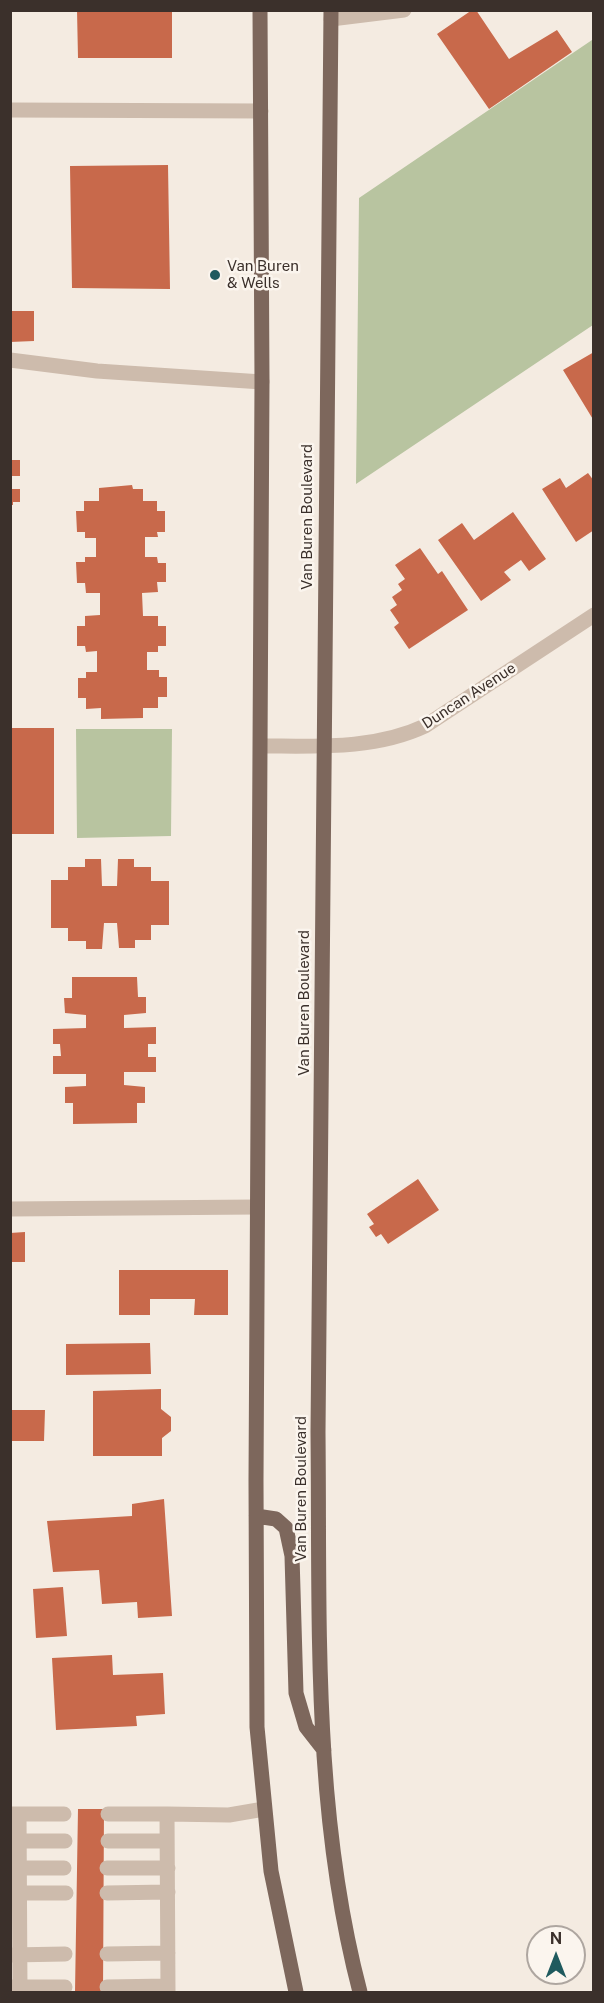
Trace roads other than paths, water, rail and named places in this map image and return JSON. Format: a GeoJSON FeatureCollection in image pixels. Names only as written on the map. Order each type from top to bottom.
{"type":"FeatureCollection","features":[{"type":"Feature","properties":{"kind":"main road"},"geometry":{"type":"LineString","coordinates":[[260,10],[262,382],[257,1207],[257,1727],[271,1871],[296,1992]]}},
{"type":"Feature","properties":{"kind":"main road","name":"Van Buren Boulevard"},"geometry":{"type":"LineString","coordinates":[[331,15],[318,1432],[324,1750],[335,1864],[360,1992]]}},
{"type":"Feature","properties":{"kind":"main road"},"geometry":{"type":"LineString","coordinates":[[256,1516],[276,1519],[286,1528],[292,1556],[296,1693],[306,1727],[324,1750]]}},
{"type":"Feature","properties":{"kind":"street"},"geometry":{"type":"LineString","coordinates":[[331,15],[404,10]]}},
{"type":"Feature","properties":{"kind":"street"},"geometry":{"type":"LineString","coordinates":[[10,110],[261,111]]}},
{"type":"Feature","properties":{"kind":"street"},"geometry":{"type":"LineString","coordinates":[[10,360],[97,371],[262,382]]}},
{"type":"Feature","properties":{"kind":"street","name":"Duncan Avenue"},"geometry":{"type":"LineString","coordinates":[[261,746],[324,746],[387,740],[424,726],[594,615]]}},
{"type":"Feature","properties":{"kind":"street"},"geometry":{"type":"LineString","coordinates":[[10,1209],[257,1207]]}},
{"type":"Feature","properties":{"kind":"street"},"geometry":{"type":"LineString","coordinates":[[108,1814],[229,1815],[264,1809]]}},
{"type":"Feature","properties":{"kind":"street"},"geometry":{"type":"LineString","coordinates":[[64,1814],[15,1814],[13,1896],[16,1989],[65,1987]]}},
{"type":"Feature","properties":{"kind":"street"},"geometry":{"type":"LineString","coordinates":[[107,1987],[168,1989],[167,1814]]}},
{"type":"Feature","properties":{"kind":"street"},"geometry":{"type":"LineString","coordinates":[[15,1841],[65,1841]]}},
{"type":"Feature","properties":{"kind":"street"},"geometry":{"type":"LineString","coordinates":[[108,1841],[167,1841]]}},
{"type":"Feature","properties":{"kind":"street"},"geometry":{"type":"LineString","coordinates":[[15,1868],[64,1868]]}},
{"type":"Feature","properties":{"kind":"street"},"geometry":{"type":"LineString","coordinates":[[107,1868],[168,1868]]}},
{"type":"Feature","properties":{"kind":"street"},"geometry":{"type":"LineString","coordinates":[[107,1893],[168,1892]]}},
{"type":"Feature","properties":{"kind":"street"},"geometry":{"type":"LineString","coordinates":[[13,1896],[66,1893]]}},
{"type":"Feature","properties":{"kind":"street"},"geometry":{"type":"LineString","coordinates":[[14,1953],[65,1954]]}},
{"type":"Feature","properties":{"kind":"street"},"geometry":{"type":"LineString","coordinates":[[107,1954],[168,1953]]}},
{"type":"Feature","properties":{"kind":"place","name":"Van Buren & Wells"},"geometry":{"type":"Point","coordinates":[215,275]}}]}
